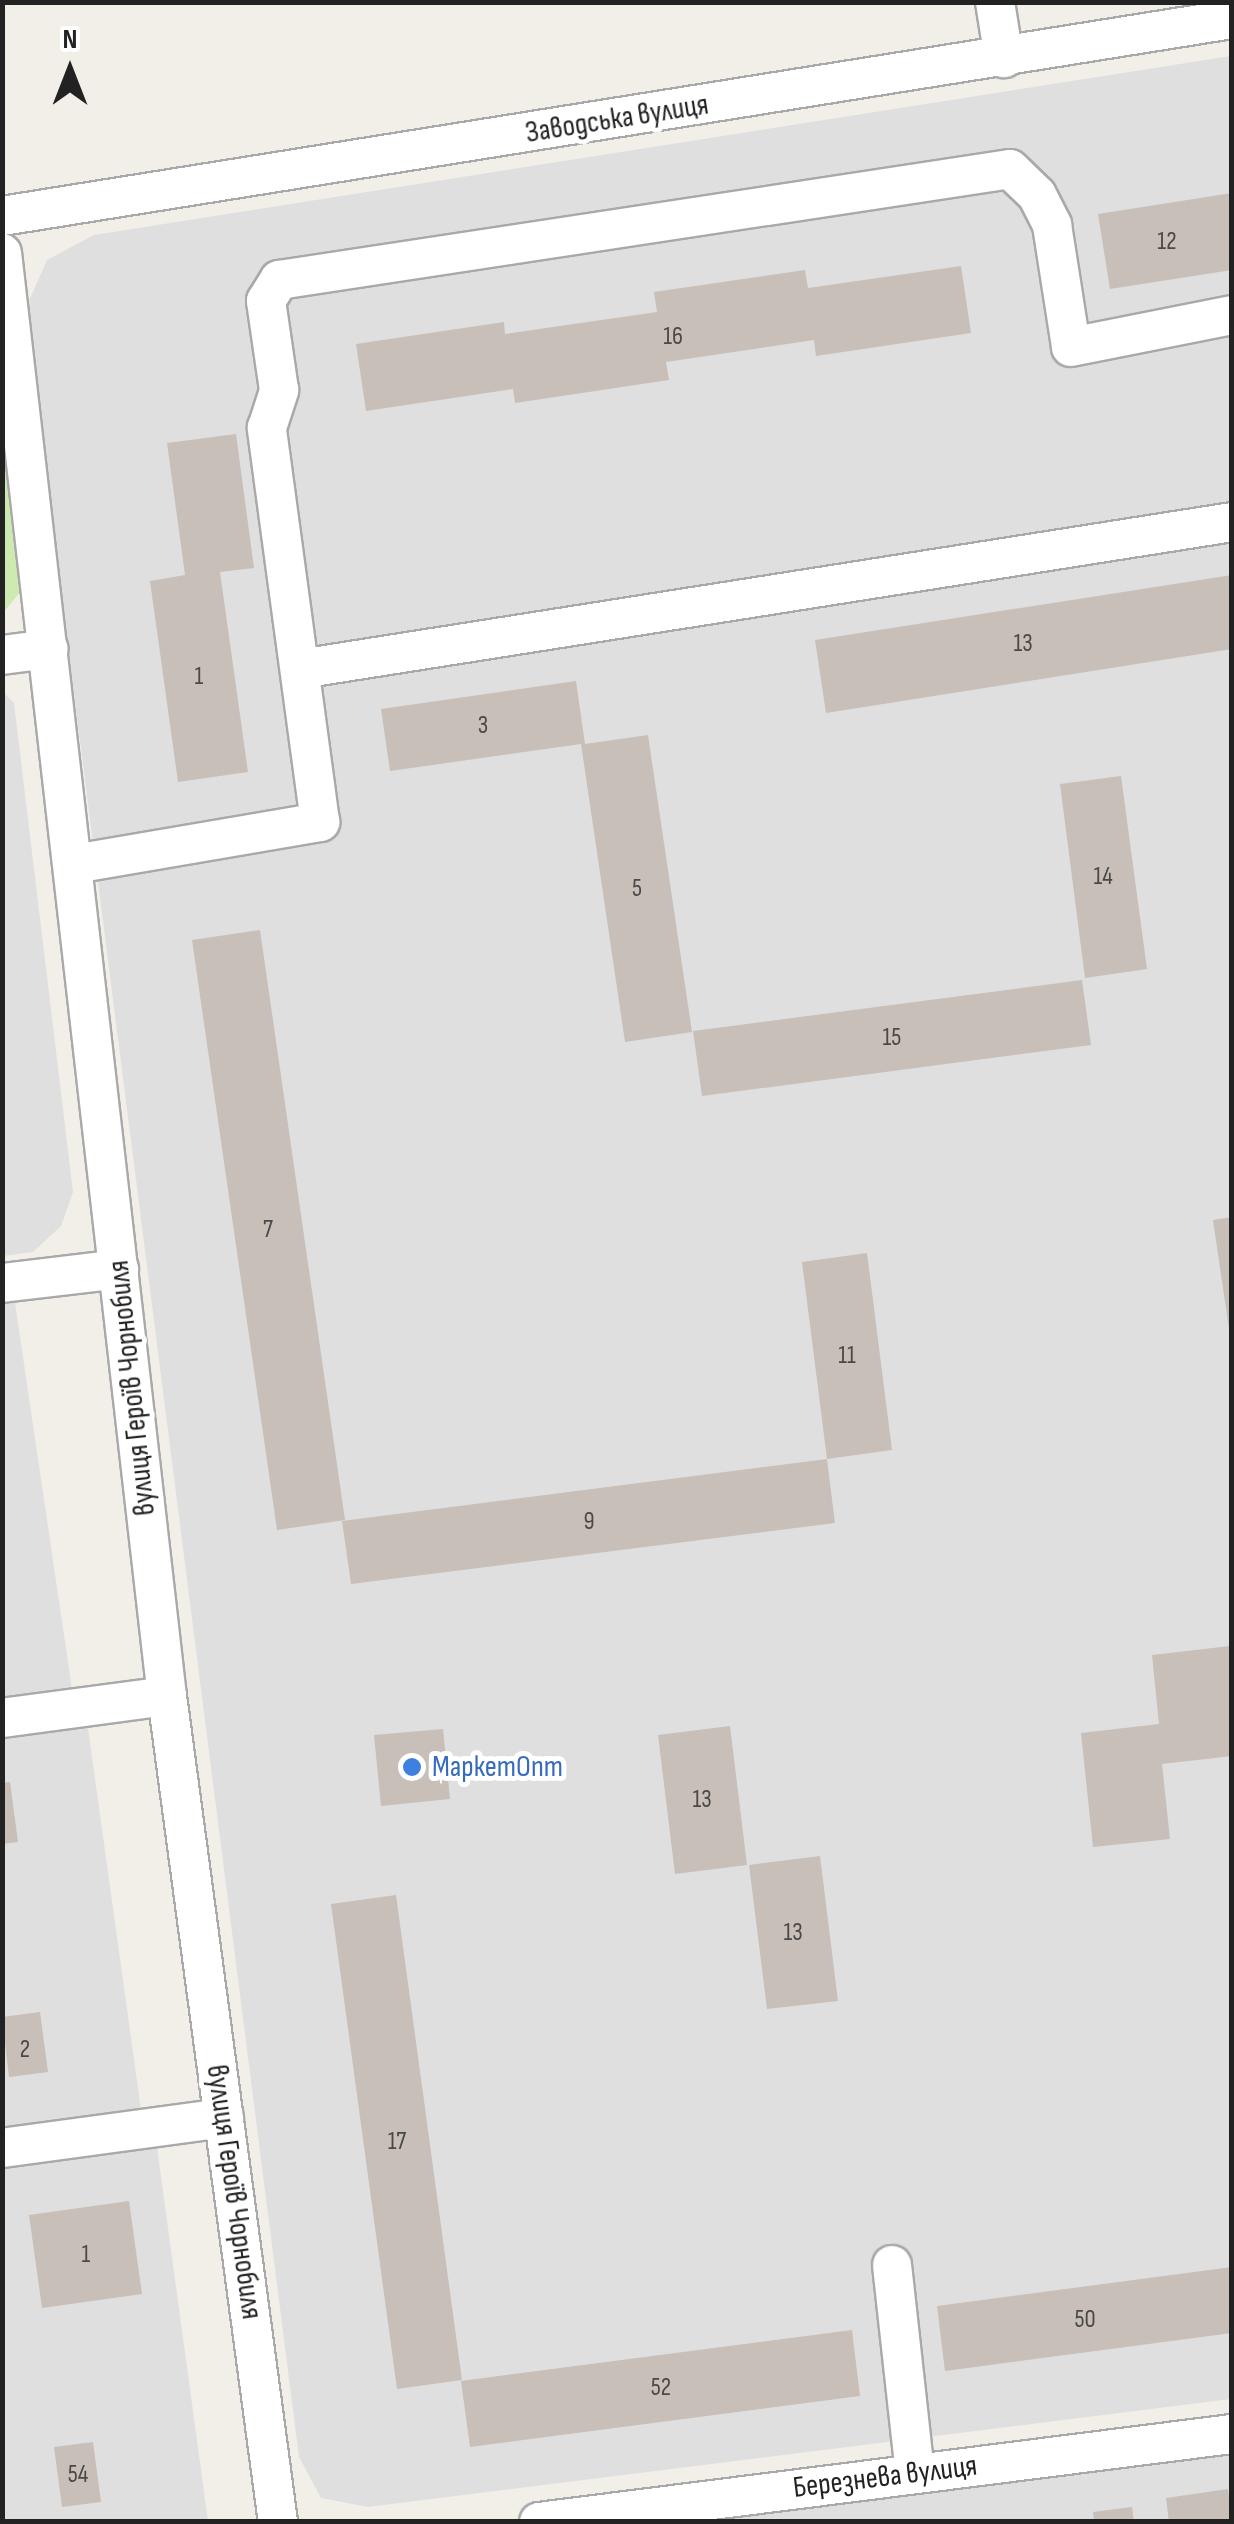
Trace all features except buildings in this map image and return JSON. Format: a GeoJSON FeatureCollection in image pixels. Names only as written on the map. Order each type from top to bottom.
{"type":"FeatureCollection","features":[{"type":"Feature","properties":{"kind":"street"},"geometry":{"type":"LineString","coordinates":[[995,2],[1004,58]]}},
{"type":"Feature","properties":{"kind":"street","name":"Заводська вулиця"},"geometry":{"type":"LineString","coordinates":[[2,216],[1232,20]]}},
{"type":"Feature","properties":{"kind":"street"},"geometry":{"type":"LineString","coordinates":[[74,864],[320,822],[267,428],[279,390],[266,301],[279,280],[1010,169],[1037,195],[1052,225],[1071,347],[1232,315]]}},
{"type":"Feature","properties":{"kind":"street","name":"вулиця Героїв Чорнобиля"},"geometry":{"type":"LineString","coordinates":[[2,253],[167,1696],[278,2522]]}},
{"type":"Feature","properties":{"kind":"street"},"geometry":{"type":"LineString","coordinates":[[300,669],[1232,522]]}},
{"type":"Feature","properties":{"kind":"street"},"geometry":{"type":"LineString","coordinates":[[2,656],[49,649]]}},
{"type":"Feature","properties":{"kind":"street"},"geometry":{"type":"LineString","coordinates":[[2,1283],[119,1268]]}},
{"type":"Feature","properties":{"kind":"street"},"geometry":{"type":"LineString","coordinates":[[2,1718],[167,1696]]}},
{"type":"Feature","properties":{"kind":"street"},"geometry":{"type":"LineString","coordinates":[[2,2148],[224,2118]]}},
{"type":"Feature","properties":{"kind":"street"},"geometry":{"type":"LineString","coordinates":[[892,2265],[915,2474]]}},
{"type":"Feature","properties":{"kind":"street","name":"Березнева вулиця"},"geometry":{"type":"LineString","coordinates":[[539,2522],[664,2514],[915,2474],[1232,2434]]}},
{"type":"Feature","properties":{"kind":"shaded area"},"geometry":{"type":"Polygon","coordinates":[[[1231,56],[1231,2399],[368,2507],[321,2498],[299,2457],[25,310],[47,260],[94,235],[1231,56]]]}},
{"type":"Feature","properties":{"kind":"shaded area"},"geometry":{"type":"Polygon","coordinates":[[[2,691],[14,703],[73,1192],[61,1226],[33,1252],[3,1256],[2,691]]]}},
{"type":"Feature","properties":{"kind":"shaded area"},"geometry":{"type":"Polygon","coordinates":[[[14,1296],[73,1696],[2,1705],[2,1297],[14,1296]]]}},
{"type":"Feature","properties":{"kind":"shaded area"},"geometry":{"type":"Polygon","coordinates":[[[87,1721],[142,2117],[3,2136],[2,1732],[87,1721]]]}},
{"type":"Feature","properties":{"kind":"shaded area"},"geometry":{"type":"Polygon","coordinates":[[[156,2140],[208,2521],[3,2521],[2,2161],[156,2140]]]}},
{"type":"Feature","properties":{"kind":"shaded area"},"geometry":{"type":"Polygon","coordinates":[[[1231,2444],[1231,2521],[701,2522],[725,2509],[1231,2444]]]}},
{"type":"Feature","properties":{"kind":"green space"},"geometry":{"type":"Polygon","coordinates":[[[2,404],[25,586],[3,613],[2,613],[2,404]]]}},
{"type":"Feature","properties":{"kind":"place","name":"МаркетОпт"},"geometry":{"type":"Point","coordinates":[412,1767]}}]}
